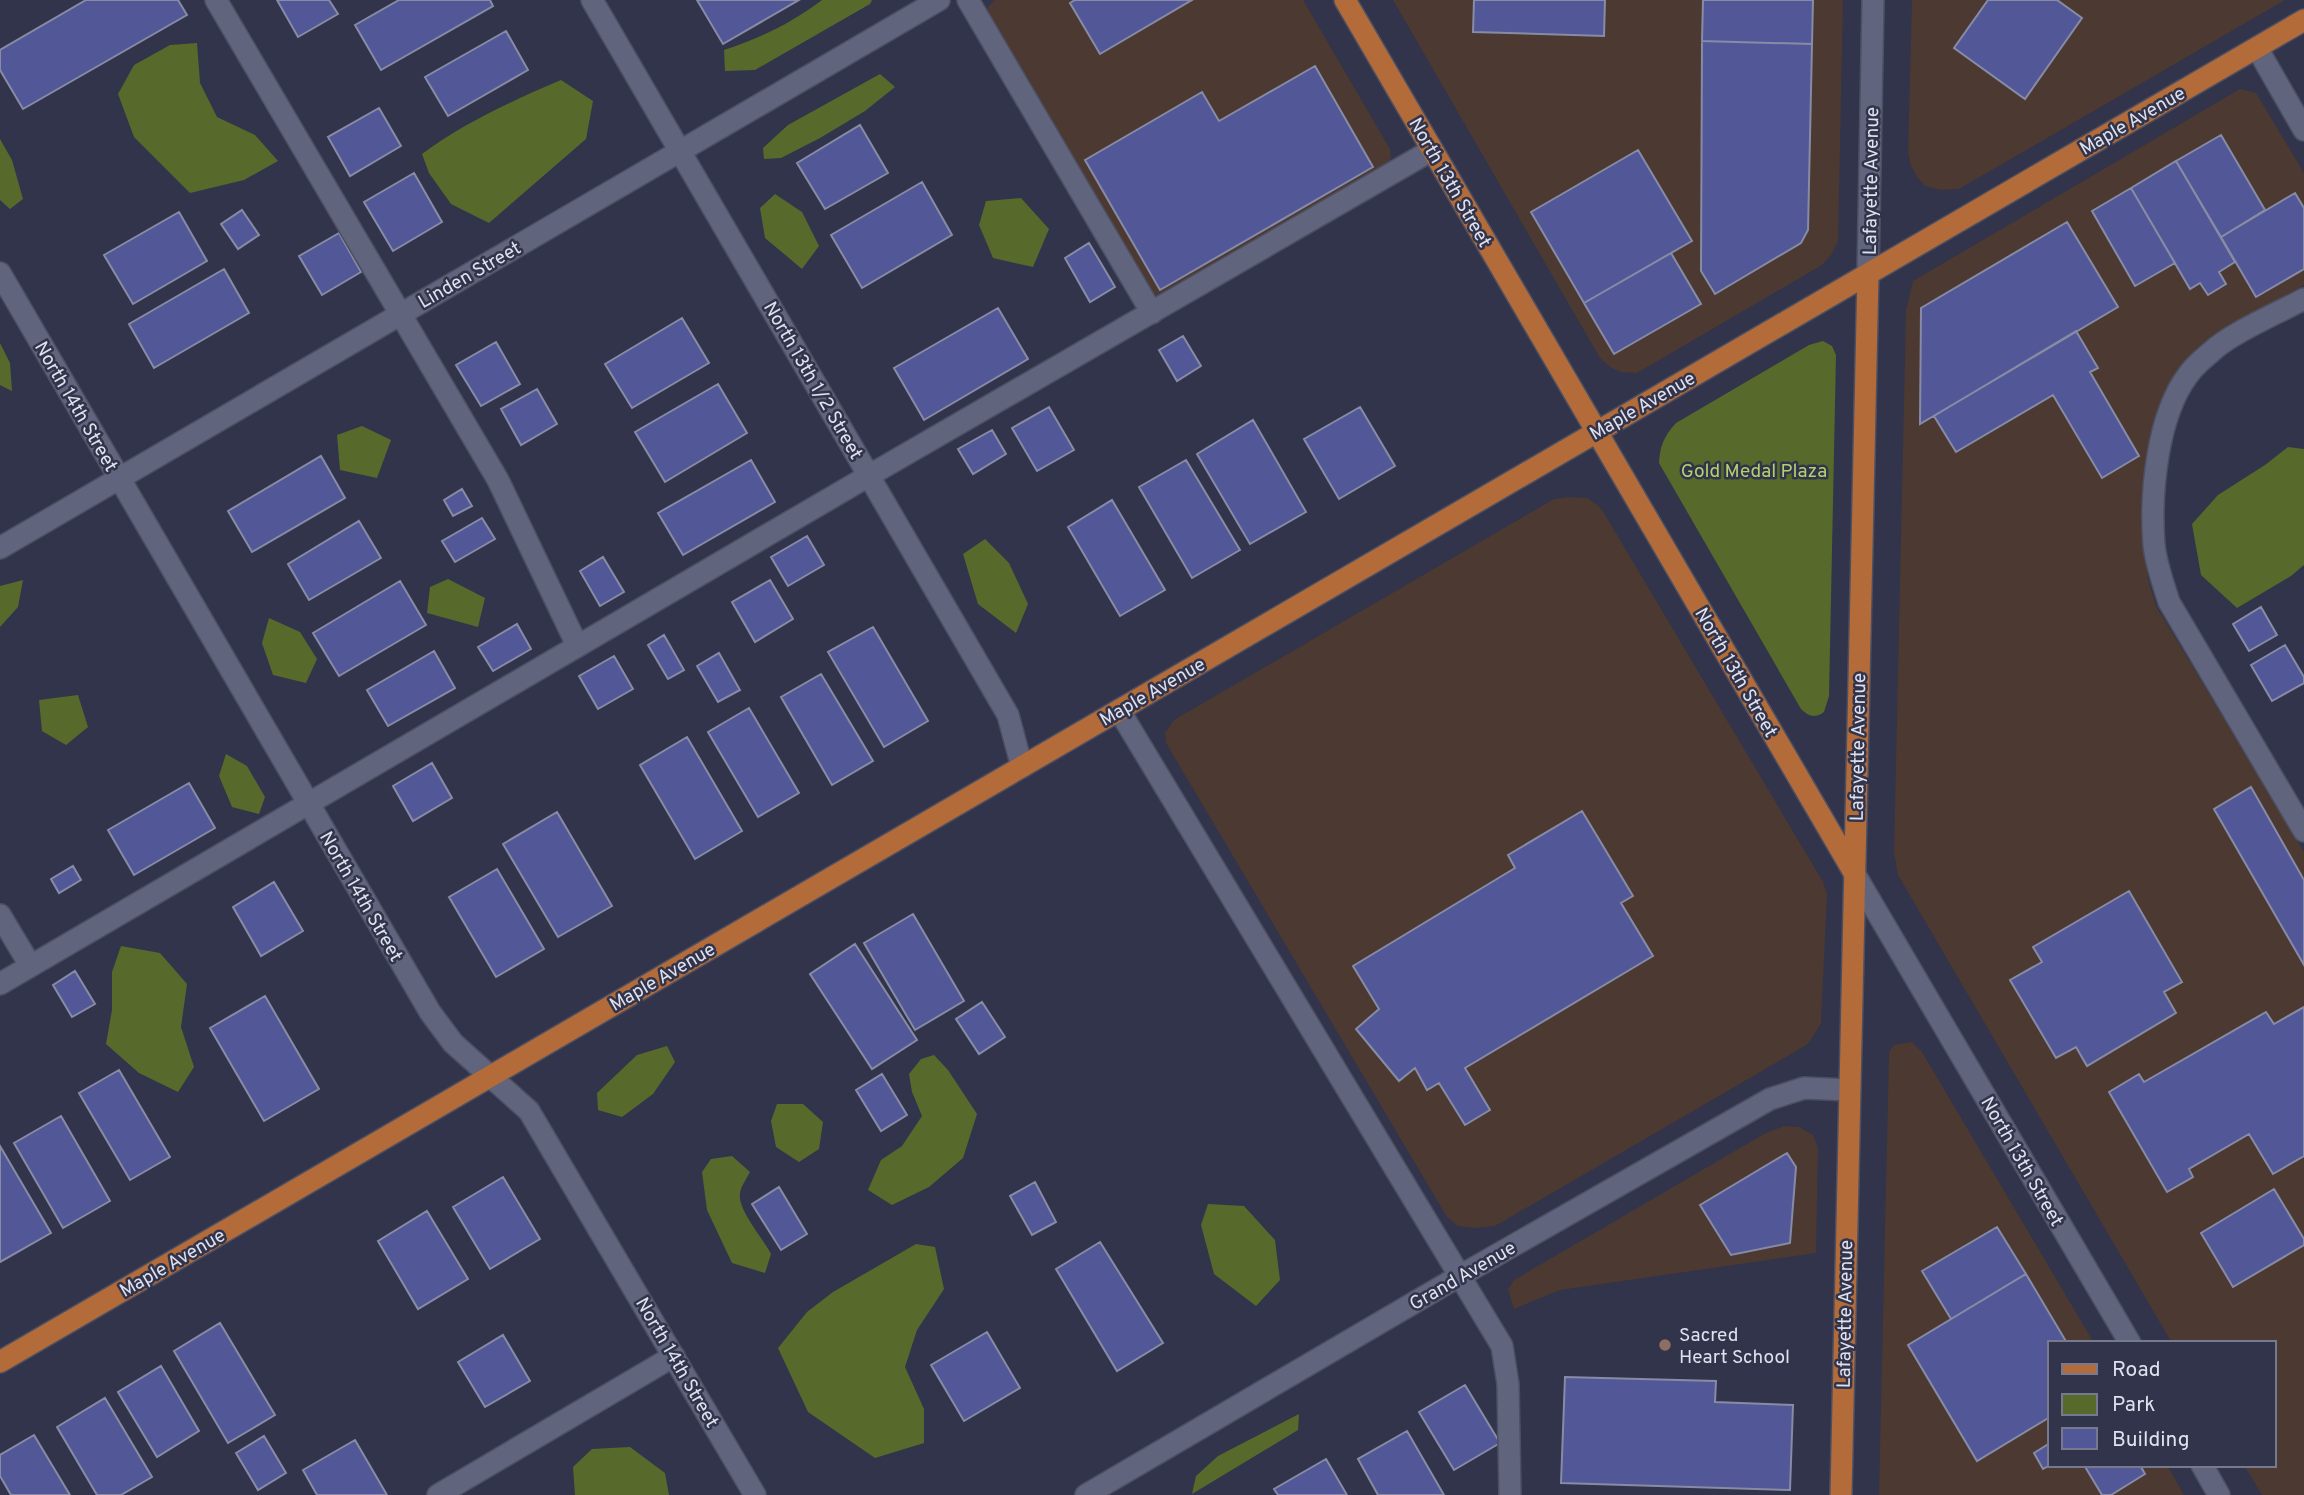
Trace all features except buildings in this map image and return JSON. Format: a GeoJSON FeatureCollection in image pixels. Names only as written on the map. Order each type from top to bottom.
{"type":"FeatureCollection","features":[{"type":"Feature","properties":{"kind":"main road","name":"North 13th Street"},"geometry":{"type":"LineString","coordinates":[[1345,0],[1854,873]]}},
{"type":"Feature","properties":{"kind":"main road","name":"Maple Avenue"},"geometry":{"type":"LineString","coordinates":[[0,1362],[2304,20]]}},
{"type":"Feature","properties":{"kind":"main road","name":"Lafayette Avenue"},"geometry":{"type":"LineString","coordinates":[[1841,1495],[1868,274]]}},
{"type":"Feature","properties":{"kind":"street"},"geometry":{"type":"LineString","coordinates":[[216,0],[498,480],[577,645]]}},
{"type":"Feature","properties":{"kind":"street","name":"North 13th 1/2 Street"},"geometry":{"type":"LineString","coordinates":[[592,0],[1008,715],[1022,766]]}},
{"type":"Feature","properties":{"kind":"street","name":"Linden Street"},"geometry":{"type":"LineString","coordinates":[[0,548],[939,0]]}},
{"type":"Feature","properties":{"kind":"street"},"geometry":{"type":"LineString","coordinates":[[968,0],[1152,313]]}},
{"type":"Feature","properties":{"kind":"street","name":"Lafayette Avenue"},"geometry":{"type":"LineString","coordinates":[[1868,274],[1873,0]]}},
{"type":"Feature","properties":{"kind":"street"},"geometry":{"type":"LineString","coordinates":[[2257,48],[2304,130]]}},
{"type":"Feature","properties":{"kind":"street"},"geometry":{"type":"LineString","coordinates":[[0,984],[577,645],[1432,150]]}},
{"type":"Feature","properties":{"kind":"street","name":"North 14th Street"},"geometry":{"type":"LineString","coordinates":[[0,273],[430,1012],[453,1043],[529,1111],[755,1495]]}},
{"type":"Feature","properties":{"kind":"street"},"geometry":{"type":"LineString","coordinates":[[2304,299],[2213,350],[2188,374],[2165,425],[2153,495],[2154,546],[2169,602],[2304,831]]}},
{"type":"Feature","properties":{"kind":"street"},"geometry":{"type":"LineString","coordinates":[[1119,710],[1502,1346],[1508,1384],[1510,1495]]}},
{"type":"Feature","properties":{"kind":"street","name":"North 13th Street"},"geometry":{"type":"LineString","coordinates":[[1854,873],[2129,1341]]}},
{"type":"Feature","properties":{"kind":"street"},"geometry":{"type":"LineString","coordinates":[[0,915],[30,965]]}},
{"type":"Feature","properties":{"kind":"street","name":"Grand Avenue"},"geometry":{"type":"LineString","coordinates":[[1086,1495],[1458,1277],[1770,1099],[1804,1088],[1849,1090]]}},
{"type":"Feature","properties":{"kind":"street"},"geometry":{"type":"LineString","coordinates":[[438,1495],[674,1356]]}},
{"type":"Feature","properties":{"kind":"street"},"geometry":{"type":"LineString","coordinates":[[2203,1467],[2219,1495]]}},
{"type":"Feature","properties":{"kind":"shaded area"},"geometry":{"type":"Polygon","coordinates":[[[995,0],[1303,0],[1390,149],[1391,158],[1387,165],[1163,294],[1155,295],[1148,289],[988,15],[988,7],[995,0]]]}},
{"type":"Feature","properties":{"kind":"shaded area"},"geometry":{"type":"Polygon","coordinates":[[[1393,0],[1843,0],[1838,241],[1831,255],[1822,265],[1637,373],[1621,372],[1610,367],[1600,358],[1393,0]]]}},
{"type":"Feature","properties":{"kind":"shaded area"},"geometry":{"type":"Polygon","coordinates":[[[1912,0],[2285,0],[1959,189],[1941,190],[1925,186],[1918,178],[1911,166],[1908,152],[1912,0]]]}},
{"type":"Feature","properties":{"kind":"shaded area"},"geometry":{"type":"Polygon","coordinates":[[[2240,89],[2256,93],[2304,173],[2304,285],[2212,339],[2146,479],[2142,524],[2148,579],[2156,606],[2304,852],[2304,1495],[2262,1495],[2245,1467],[2276,1467],[2276,1341],[2171,1341],[1898,875],[1894,852],[1906,311],[1913,281],[2240,89]]]}},
{"type":"Feature","properties":{"kind":"shaded area"},"geometry":{"type":"Polygon","coordinates":[[[1587,498],[1604,513],[1823,882],[1827,893],[1821,1023],[1808,1044],[1495,1226],[1458,1226],[1447,1217],[1166,743],[1165,733],[1174,720],[1554,499],[1587,498]]]}},
{"type":"Feature","properties":{"kind":"shaded area"},"geometry":{"type":"Polygon","coordinates":[[[1912,1042],[1922,1052],[2093,1341],[2048,1341],[2048,1467],[2168,1467],[2184,1495],[1879,1495],[1889,1052],[1894,1045],[1912,1042]]]}},
{"type":"Feature","properties":{"kind":"shaded area"},"geometry":{"type":"Polygon","coordinates":[[[1784,1126],[1799,1127],[1813,1135],[1818,1148],[1816,1253],[1560,1290],[1514,1309],[1508,1290],[1514,1280],[1764,1134],[1784,1126]]]}},
{"type":"Feature","properties":{"kind":"green space"},"geometry":{"type":"Polygon","coordinates":[[[822,0],[872,0],[870,4],[755,70],[725,71],[724,50],[775,29],[822,0]]]}},
{"type":"Feature","properties":{"kind":"green space"},"geometry":{"type":"Polygon","coordinates":[[[197,43],[200,83],[217,117],[255,135],[278,161],[244,180],[190,193],[134,137],[118,94],[134,65],[170,45],[197,43]]]}},
{"type":"Feature","properties":{"kind":"green space"},"geometry":{"type":"Polygon","coordinates":[[[880,74],[895,87],[865,111],[781,158],[764,159],[763,148],[788,125],[880,74]]]}},
{"type":"Feature","properties":{"kind":"green space"},"geometry":{"type":"Polygon","coordinates":[[[561,80],[593,101],[586,139],[489,223],[451,204],[429,173],[422,154],[472,122],[561,80]]]}},
{"type":"Feature","properties":{"kind":"green space"},"geometry":{"type":"Polygon","coordinates":[[[0,139],[12,160],[23,199],[10,209],[0,200],[0,139]]]}},
{"type":"Feature","properties":{"kind":"green space"},"geometry":{"type":"Polygon","coordinates":[[[775,194],[802,212],[819,246],[802,269],[765,238],[760,208],[775,194]]]}},
{"type":"Feature","properties":{"kind":"green space"},"geometry":{"type":"Polygon","coordinates":[[[1021,198],[1049,229],[1033,267],[993,258],[979,225],[986,201],[1021,198]]]}},
{"type":"Feature","properties":{"kind":"green space","name":"Gold Medal Plaza"},"geometry":{"type":"Polygon","coordinates":[[[1823,341],[1832,346],[1836,355],[1829,696],[1824,712],[1815,716],[1801,709],[1659,463],[1663,442],[1676,423],[1809,345],[1823,341]]]}},
{"type":"Feature","properties":{"kind":"green space"},"geometry":{"type":"Polygon","coordinates":[[[0,343],[10,363],[12,391],[0,385],[0,343]]]}},
{"type":"Feature","properties":{"kind":"green space"},"geometry":{"type":"Polygon","coordinates":[[[362,426],[391,440],[377,478],[340,470],[337,435],[362,426]]]}},
{"type":"Feature","properties":{"kind":"green space"},"geometry":{"type":"Polygon","coordinates":[[[2288,447],[2304,449],[2304,565],[2291,576],[2237,608],[2201,575],[2192,524],[2218,495],[2288,447]]]}},
{"type":"Feature","properties":{"kind":"green space"},"geometry":{"type":"Polygon","coordinates":[[[985,539],[1009,563],[1028,604],[1016,633],[978,604],[963,554],[985,539]]]}},
{"type":"Feature","properties":{"kind":"green space"},"geometry":{"type":"Polygon","coordinates":[[[448,579],[485,598],[478,627],[427,613],[430,587],[448,579]]]}},
{"type":"Feature","properties":{"kind":"green space"},"geometry":{"type":"Polygon","coordinates":[[[23,580],[18,607],[0,627],[0,586],[23,580]]]}},
{"type":"Feature","properties":{"kind":"green space"},"geometry":{"type":"Polygon","coordinates":[[[269,618],[300,632],[317,659],[306,683],[273,675],[262,643],[269,618]]]}},
{"type":"Feature","properties":{"kind":"green space"},"geometry":{"type":"Polygon","coordinates":[[[78,695],[88,727],[66,745],[42,731],[39,700],[78,695]]]}},
{"type":"Feature","properties":{"kind":"green space"},"geometry":{"type":"Polygon","coordinates":[[[226,754],[247,766],[265,797],[259,814],[232,807],[219,776],[226,754]]]}},
{"type":"Feature","properties":{"kind":"green space"},"geometry":{"type":"Polygon","coordinates":[[[121,946],[160,953],[187,984],[181,1027],[194,1067],[178,1092],[139,1073],[106,1044],[112,1010],[112,972],[121,946]]]}},
{"type":"Feature","properties":{"kind":"green space"},"geometry":{"type":"Polygon","coordinates":[[[667,1046],[675,1062],[653,1094],[622,1117],[598,1110],[597,1093],[637,1055],[667,1046]]]}},
{"type":"Feature","properties":{"kind":"green space"},"geometry":{"type":"Polygon","coordinates":[[[934,1055],[948,1070],[977,1114],[963,1158],[929,1187],[892,1205],[868,1190],[881,1160],[902,1146],[922,1116],[912,1092],[909,1074],[921,1059],[934,1055]]]}},
{"type":"Feature","properties":{"kind":"green space"},"geometry":{"type":"Polygon","coordinates":[[[777,1104],[803,1104],[823,1122],[819,1149],[799,1162],[776,1147],[771,1121],[777,1104]]]}},
{"type":"Feature","properties":{"kind":"green space"},"geometry":{"type":"Polygon","coordinates":[[[732,1156],[750,1172],[740,1193],[740,1200],[746,1215],[771,1254],[765,1273],[732,1263],[707,1210],[702,1172],[711,1159],[732,1156]]]}},
{"type":"Feature","properties":{"kind":"green space"},"geometry":{"type":"Polygon","coordinates":[[[1208,1204],[1244,1206],[1275,1240],[1280,1280],[1256,1306],[1214,1274],[1201,1225],[1208,1204]]]}},
{"type":"Feature","properties":{"kind":"green space"},"geometry":{"type":"Polygon","coordinates":[[[916,1244],[935,1247],[944,1289],[917,1330],[905,1367],[924,1409],[924,1443],[875,1458],[808,1412],[778,1348],[807,1312],[833,1292],[916,1244]]]}},
{"type":"Feature","properties":{"kind":"green space"},"geometry":{"type":"Polygon","coordinates":[[[1299,1414],[1298,1430],[1192,1494],[1196,1476],[1218,1456],[1299,1414]]]}},
{"type":"Feature","properties":{"kind":"green space"},"geometry":{"type":"Polygon","coordinates":[[[630,1447],[665,1473],[669,1495],[575,1495],[573,1467],[592,1449],[630,1447]]]}},
{"type":"Feature","properties":{"kind":"place","name":"Sacred Heart School"},"geometry":{"type":"Point","coordinates":[1665,1345]}}]}
